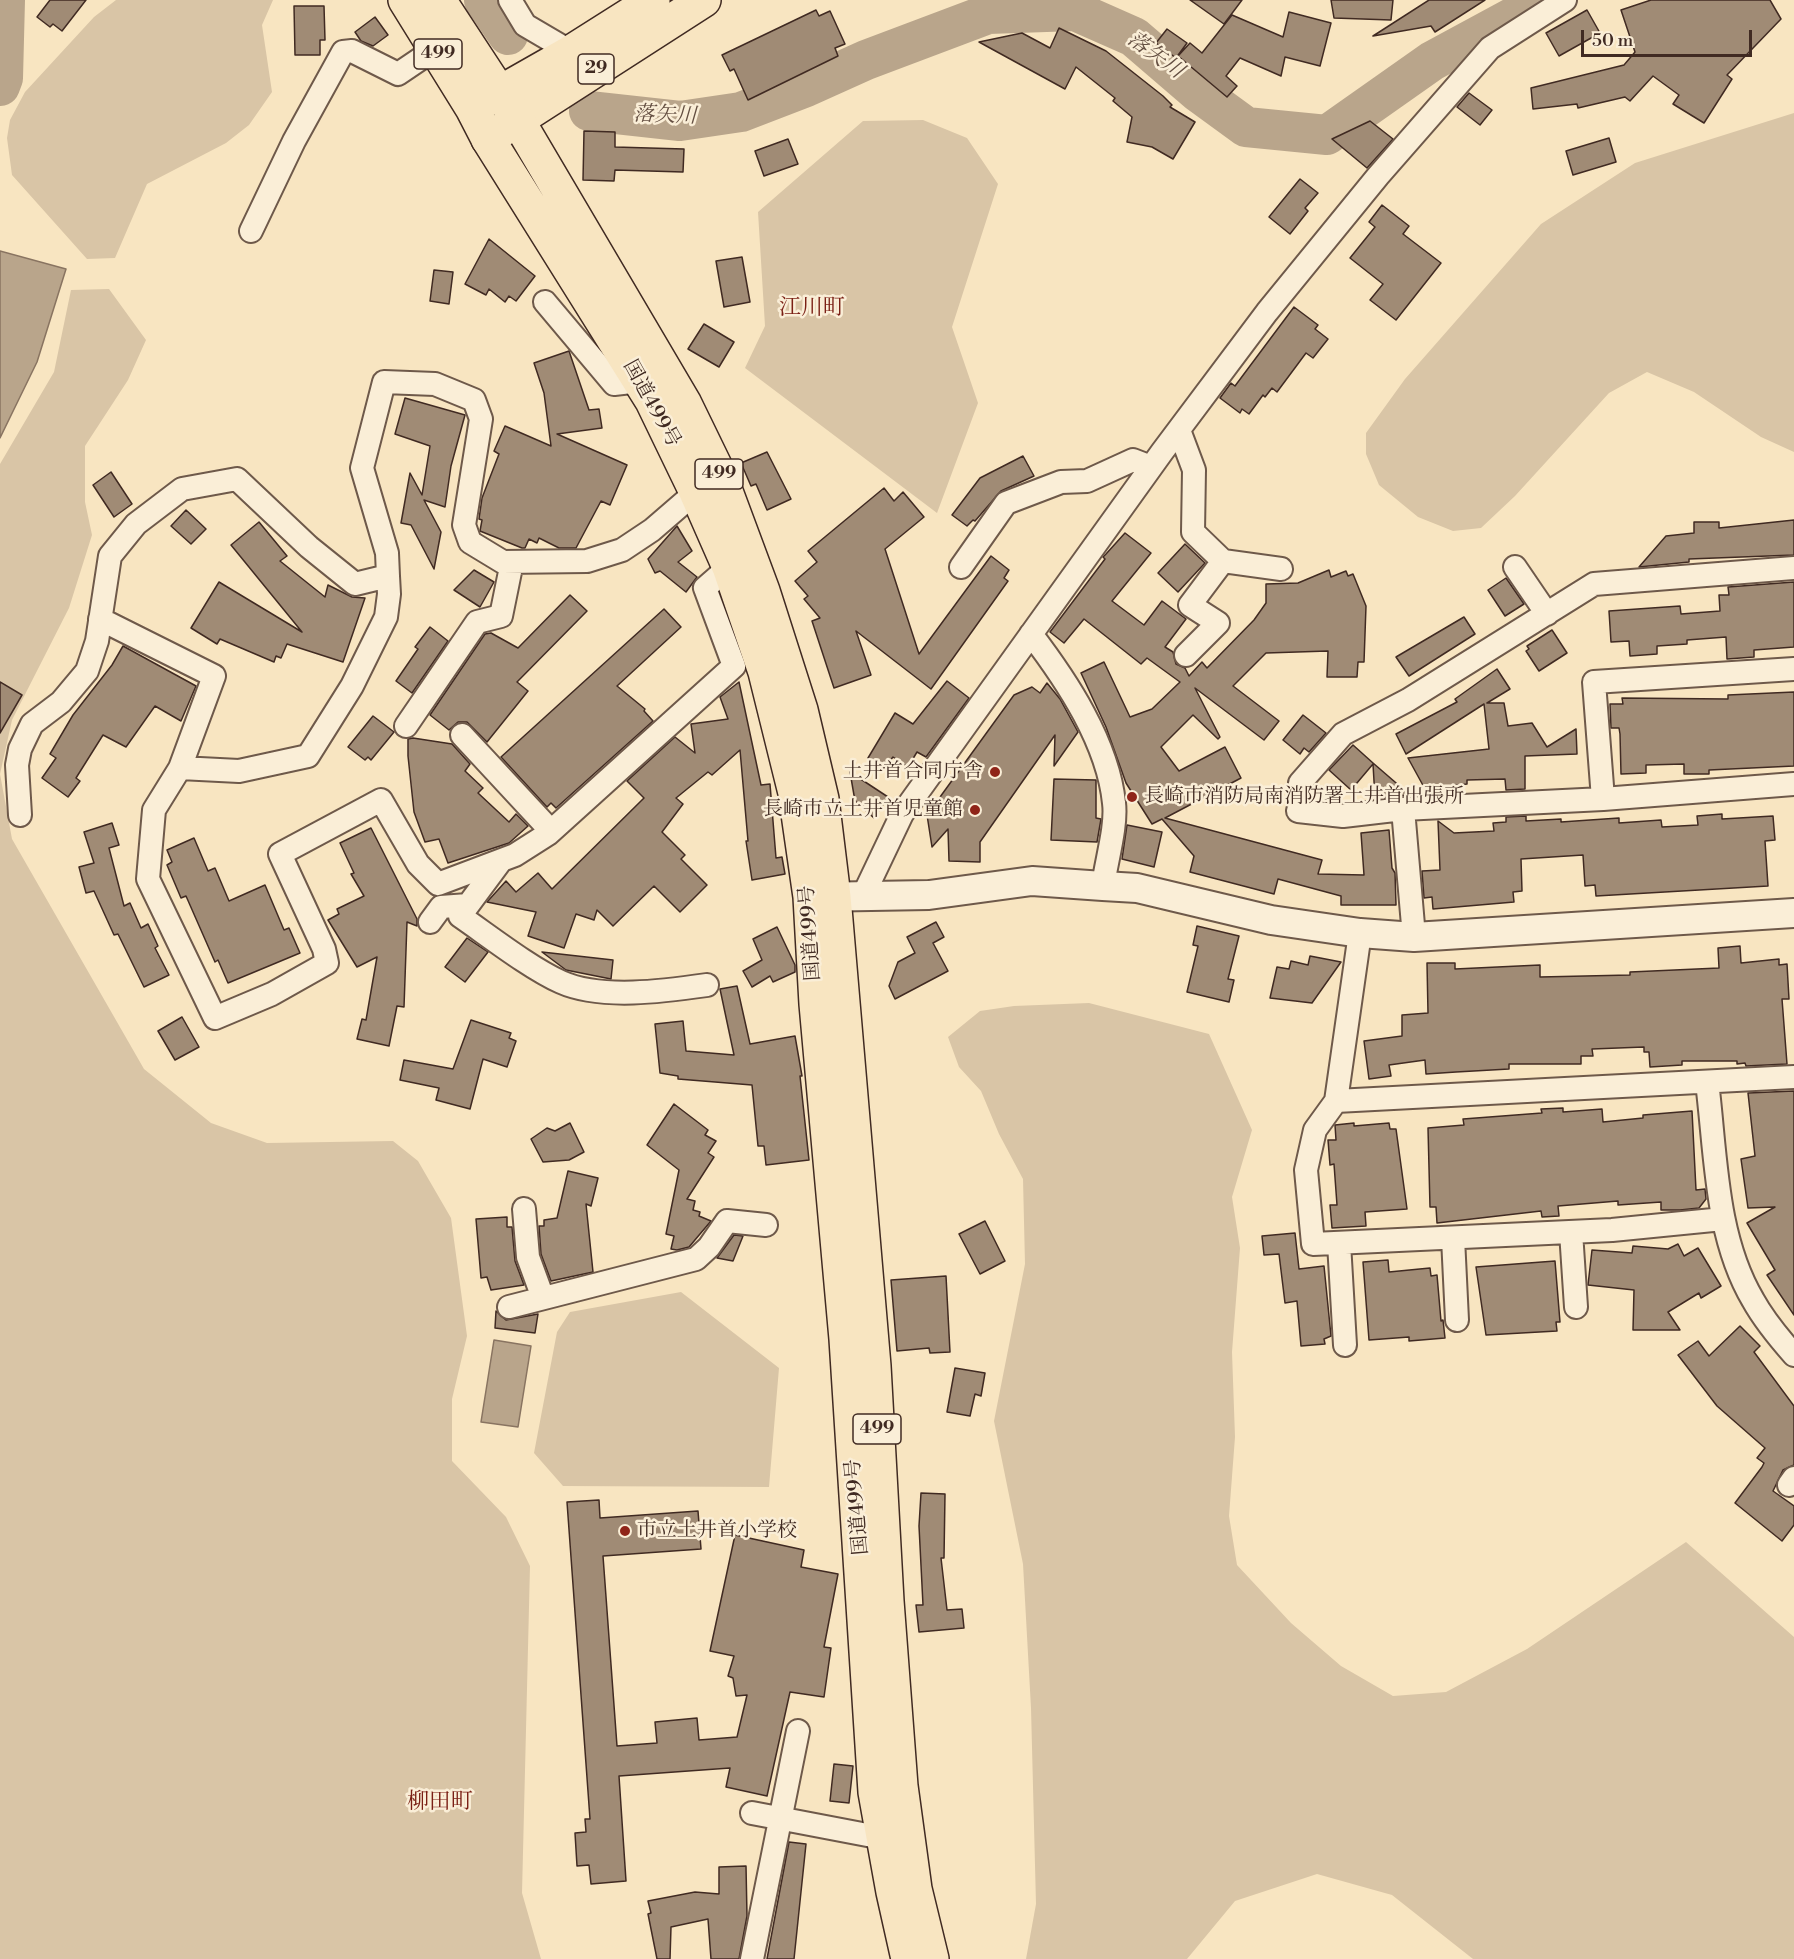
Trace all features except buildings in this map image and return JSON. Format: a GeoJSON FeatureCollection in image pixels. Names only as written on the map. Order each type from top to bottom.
{"type":"FeatureCollection","features":[{"type":"Feature","properties":{"kind":"main road","name":"国道499号"},"geometry":{"type":"LineString","coordinates":[[405,0],[435,49],[496,107]]}},
{"type":"Feature","properties":{"kind":"main road","name":"国道499号"},"geometry":{"type":"LineString","coordinates":[[439,0],[496,107],[685,404],[721,478],[763,591],[801,710],[822,799],[836,897],[874,1366],[887,1602],[901,1786],[915,1889],[932,1959]]}},
{"type":"Feature","properties":{"kind":"main road","name":"29"},"geometry":{"type":"LineString","coordinates":[[488,139],[496,107],[571,52],[653,0]]}},
{"type":"Feature","properties":{"kind":"main road","name":"29"},"geometry":{"type":"LineString","coordinates":[[496,107],[704,0]]}},
{"type":"Feature","properties":{"kind":"main road","name":"国道499号"},"geometry":{"type":"LineString","coordinates":[[488,139],[640,381],[696,492],[729,567],[765,672],[795,793],[836,897],[816,1004],[846,1339],[875,1792],[908,1959]]}},
{"type":"Feature","properties":{"kind":"street"},"geometry":{"type":"LineString","coordinates":[[510,0],[525,25],[571,52]]}},
{"type":"Feature","properties":{"kind":"street"},"geometry":{"type":"LineString","coordinates":[[836,897],[902,814],[1152,467],[1267,312],[1378,176],[1490,48],[1565,0]]}},
{"type":"Feature","properties":{"kind":"street"},"geometry":{"type":"LineString","coordinates":[[251,231],[294,141],[343,52],[352,51],[398,74],[435,49]]}},
{"type":"Feature","properties":{"kind":"street"},"geometry":{"type":"LineString","coordinates":[[545,302],[614,384],[640,381]]}},
{"type":"Feature","properties":{"kind":"street"},"geometry":{"type":"LineString","coordinates":[[180,768],[239,771],[308,756],[352,686],[386,617],[389,594],[387,553],[362,468],[384,382],[435,384],[474,400],[481,419],[464,525],[470,542],[503,562],[587,561],[622,550],[652,530],[696,492]]}},
{"type":"Feature","properties":{"kind":"street"},"geometry":{"type":"LineString","coordinates":[[1179,430],[1194,470],[1193,532],[1223,561],[1281,569]]}},
{"type":"Feature","properties":{"kind":"street"},"geometry":{"type":"LineString","coordinates":[[961,567],[1006,503],[1061,482],[1087,481],[1133,460],[1152,467]]}},
{"type":"Feature","properties":{"kind":"street"},"geometry":{"type":"LineString","coordinates":[[20,815],[17,765],[20,748],[32,724],[61,702],[87,671],[100,619],[110,556],[136,524],[182,489],[237,478],[309,547],[355,584],[388,576]]}},
{"type":"Feature","properties":{"kind":"street"},"geometry":{"type":"LineString","coordinates":[[1186,655],[1218,623],[1190,605],[1223,561]]}},
{"type":"Feature","properties":{"kind":"street"},"geometry":{"type":"LineString","coordinates":[[406,726],[477,622],[501,616],[512,562]]}},
{"type":"Feature","properties":{"kind":"street"},"geometry":{"type":"LineString","coordinates":[[100,619],[214,676],[180,768],[154,810],[148,879],[215,1018],[272,994],[327,963],[324,950],[280,854],[381,800],[418,864],[438,884],[515,855],[551,831],[734,666],[705,588],[729,567]]}},
{"type":"Feature","properties":{"kind":"street"},"geometry":{"type":"LineString","coordinates":[[1515,567],[1547,614]]}},
{"type":"Feature","properties":{"kind":"street"},"geometry":{"type":"LineString","coordinates":[[1300,783],[1343,734],[1408,700],[1594,584],[1794,568]]}},
{"type":"Feature","properties":{"kind":"street"},"geometry":{"type":"LineString","coordinates":[[1031,634],[1061,673],[1086,720],[1110,776],[1115,806],[1103,886]]}},
{"type":"Feature","properties":{"kind":"street"},"geometry":{"type":"LineString","coordinates":[[1603,799],[1594,682],[1794,669]]}},
{"type":"Feature","properties":{"kind":"street"},"geometry":{"type":"LineString","coordinates":[[462,735],[551,831]]}},
{"type":"Feature","properties":{"kind":"street"},"geometry":{"type":"LineString","coordinates":[[1298,811],[1343,816],[1403,809],[1603,799],[1794,784]]}},
{"type":"Feature","properties":{"kind":"street"},"geometry":{"type":"LineString","coordinates":[[1403,809],[1414,937]]}},
{"type":"Feature","properties":{"kind":"street"},"geometry":{"type":"LineString","coordinates":[[500,861],[460,916],[560,982],[580,988],[650,993],[707,984]]}},
{"type":"Feature","properties":{"kind":"street"},"geometry":{"type":"LineString","coordinates":[[836,897],[929,895],[1032,881],[1137,888],[1271,920],[1360,933],[1414,937],[1794,913]]}},
{"type":"Feature","properties":{"kind":"street"},"geometry":{"type":"LineString","coordinates":[[430,922],[441,907],[468,905]]}},
{"type":"Feature","properties":{"kind":"street"},"geometry":{"type":"LineString","coordinates":[[1360,933],[1336,1101],[1316,1130],[1306,1170],[1313,1244],[1571,1232],[1723,1218]]}},
{"type":"Feature","properties":{"kind":"street"},"geometry":{"type":"LineString","coordinates":[[1336,1101],[1794,1077]]}},
{"type":"Feature","properties":{"kind":"street"},"geometry":{"type":"LineString","coordinates":[[1707,1082],[1723,1218],[1736,1261],[1752,1299],[1794,1355]]}},
{"type":"Feature","properties":{"kind":"street"},"geometry":{"type":"LineString","coordinates":[[524,1209],[528,1257],[543,1298]]}},
{"type":"Feature","properties":{"kind":"street"},"geometry":{"type":"LineString","coordinates":[[509,1307],[696,1259],[709,1247],[727,1221],[766,1224]]}},
{"type":"Feature","properties":{"kind":"street"},"geometry":{"type":"LineString","coordinates":[[1571,1232],[1576,1307]]}},
{"type":"Feature","properties":{"kind":"street"},"geometry":{"type":"LineString","coordinates":[[1454,1238],[1457,1320]]}},
{"type":"Feature","properties":{"kind":"street"},"geometry":{"type":"LineString","coordinates":[[1339,1243],[1345,1345]]}},
{"type":"Feature","properties":{"kind":"street"},"geometry":{"type":"LineString","coordinates":[[752,1959],[798,1731]]}},
{"type":"Feature","properties":{"kind":"street"},"geometry":{"type":"LineString","coordinates":[[752,1814],[883,1838]]}},
{"type":"Feature","properties":{"kind":"shaded area"},"geometry":{"type":"Polygon","coordinates":[[[116,0],[273,0],[262,25],[272,92],[249,125],[226,143],[147,184],[115,258],[87,259],[12,175],[7,138],[10,120],[25,92],[94,17],[116,0]]]}},
{"type":"Feature","properties":{"kind":"shaded area"},"geometry":{"type":"Polygon","coordinates":[[[1794,113],[1794,452],[1761,437],[1694,392],[1647,372],[1609,393],[1515,496],[1481,528],[1453,531],[1418,517],[1379,485],[1366,454],[1366,433],[1405,379],[1541,224],[1635,163],[1794,113]]]}},
{"type":"Feature","properties":{"kind":"shaded area"},"geometry":{"type":"Polygon","coordinates":[[[923,120],[967,138],[998,184],[952,327],[978,403],[937,513],[745,368],[765,326],[758,212],[863,121],[923,120]]]}},
{"type":"Feature","properties":{"kind":"shaded area"},"geometry":{"type":"Polygon","coordinates":[[[0,251],[66,269],[37,362],[0,438],[0,251]]]}},
{"type":"Feature","properties":{"kind":"shaded area"},"geometry":{"type":"Polygon","coordinates":[[[109,289],[146,340],[128,380],[85,446],[85,502],[92,535],[69,608],[12,720],[0,774],[0,464],[54,372],[71,290],[109,289]]]}},
{"type":"Feature","properties":{"kind":"shaded area"},"geometry":{"type":"Polygon","coordinates":[[[0,774],[12,839],[144,1069],[211,1123],[267,1143],[393,1141],[418,1161],[451,1218],[467,1336],[452,1399],[452,1461],[506,1517],[530,1566],[522,1893],[541,1959],[0,1959],[0,774]]]}},
{"type":"Feature","properties":{"kind":"shaded area"},"geometry":{"type":"Polygon","coordinates":[[[1089,1003],[1209,1034],[1252,1130],[1232,1197],[1240,1248],[1232,1352],[1235,1437],[1229,1516],[1237,1565],[1291,1623],[1341,1666],[1393,1696],[1446,1692],[1527,1649],[1686,1542],[1794,1637],[1794,1959],[1473,1959],[1392,1895],[1317,1874],[1235,1901],[1187,1959],[1026,1959],[1036,1904],[1031,1708],[1023,1564],[994,1421],[1025,1264],[1023,1179],[999,1134],[981,1091],[959,1067],[948,1037],[980,1011],[1014,1006],[1089,1003]]]}},
{"type":"Feature","properties":{"kind":"shaded area"},"geometry":{"type":"Polygon","coordinates":[[[681,1292],[779,1368],[769,1487],[563,1486],[534,1453],[557,1332],[570,1312],[681,1292]]]}},
{"type":"Feature","properties":{"kind":"shaded area"},"geometry":{"type":"Polygon","coordinates":[[[494,1340],[531,1346],[518,1427],[481,1422],[494,1340]]]}},
{"type":"Feature","properties":{"kind":"waterway","name":"落矢川"},"geometry":{"type":"LineString","coordinates":[[0,86],[3,78],[5,0]]}},
{"type":"Feature","properties":{"kind":"waterway","name":"落矢川"},"geometry":{"type":"LineString","coordinates":[[484,0],[508,35]]}},
{"type":"Feature","properties":{"kind":"waterway","name":"落矢川"},"geometry":{"type":"LineString","coordinates":[[589,111],[680,121],[741,112],[806,87],[866,60],[988,14],[1075,11],[1134,37],[1198,92],[1246,127],[1327,135],[1432,61],[1545,0]]}},
{"type":"Feature","properties":{"kind":"place","name":"土井首合同庁舎"},"geometry":{"type":"Point","coordinates":[995,772]}},
{"type":"Feature","properties":{"kind":"place","name":"長崎市消防局南消防署土井首出張所"},"geometry":{"type":"Point","coordinates":[1132,797]}},
{"type":"Feature","properties":{"kind":"place","name":"長崎市立土井首児童館"},"geometry":{"type":"Point","coordinates":[975,810]}},
{"type":"Feature","properties":{"kind":"place","name":"市立土井首小学校"},"geometry":{"type":"Point","coordinates":[625,1531]}},
{"type":"Feature","properties":{"kind":"district","name":"江川町"},"geometry":{"type":"Point","coordinates":[812,309]}},
{"type":"Feature","properties":{"kind":"district","name":"柳田町"},"geometry":{"type":"Point","coordinates":[440,1803]}}]}
